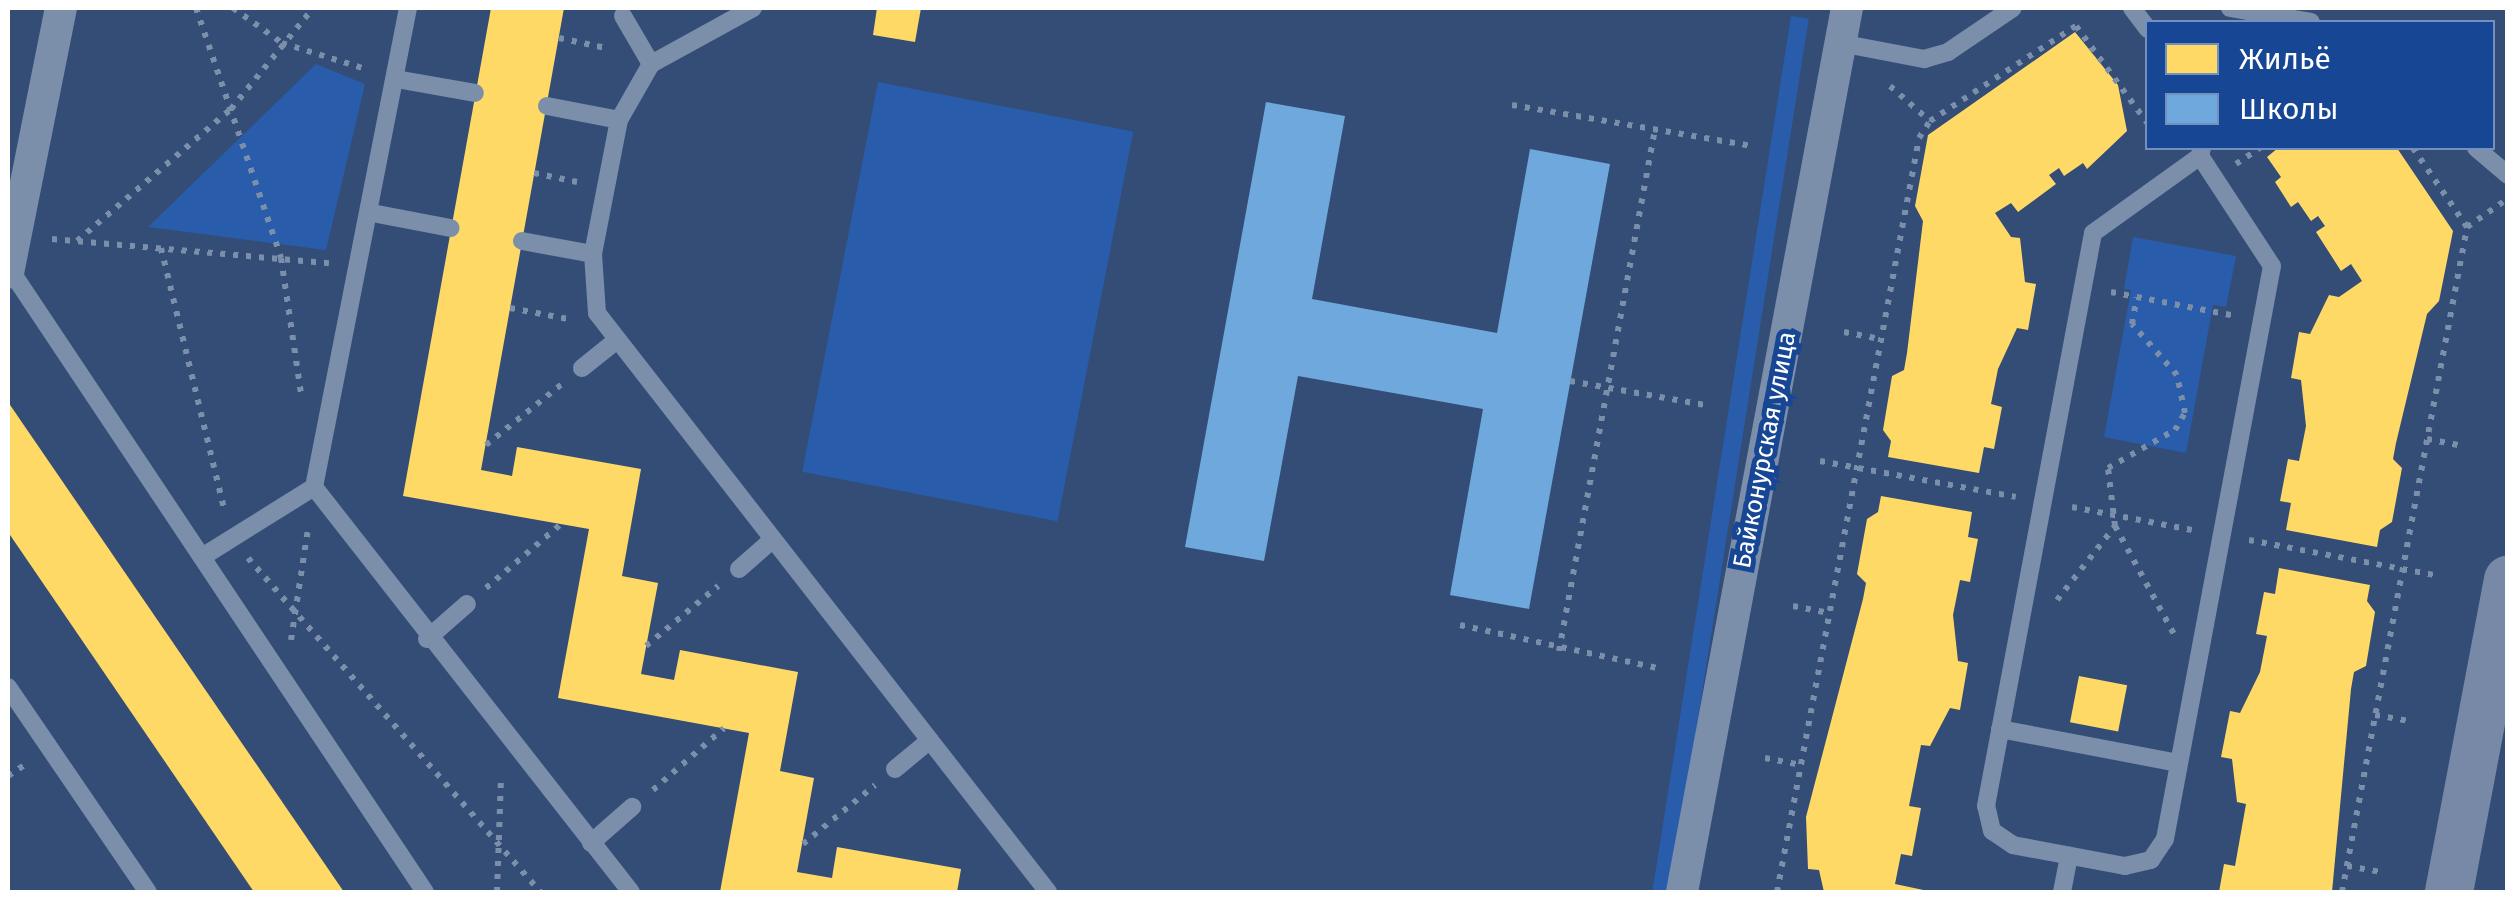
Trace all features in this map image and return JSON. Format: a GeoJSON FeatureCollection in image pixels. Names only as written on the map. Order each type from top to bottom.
{"type":"FeatureCollection","features":[{"type":"Feature","properties":{"kind":"main road"},"geometry":{"type":"LineString","coordinates":[[2449,892],[2508,580]]}},
{"type":"Feature","properties":{"kind":"street"},"geometry":{"type":"LineString","coordinates":[[9,272],[62,8]]}},
{"type":"Feature","properties":{"kind":"street","name":"Байконурская улица"},"geometry":{"type":"LineString","coordinates":[[1682,892],[1847,8]]}},
{"type":"Feature","properties":{"kind":"lane"},"geometry":{"type":"LineString","coordinates":[[202,557],[314,487],[372,214],[408,8]]}},
{"type":"Feature","properties":{"kind":"lane"},"geometry":{"type":"LineString","coordinates":[[753,8],[651,64],[619,120],[593,254],[596,313],[1048,892]]}},
{"type":"Feature","properties":{"kind":"lane"},"geometry":{"type":"LineString","coordinates":[[1840,43],[1924,58],[1948,52],[2013,8]]}},
{"type":"Feature","properties":{"kind":"lane"},"geometry":{"type":"LineString","coordinates":[[2230,8],[2299,20]]}},
{"type":"Feature","properties":{"kind":"lane"},"geometry":{"type":"LineString","coordinates":[[623,16],[651,64]]}},
{"type":"Feature","properties":{"kind":"lane"},"geometry":{"type":"LineString","coordinates":[[396,78],[476,92]]}},
{"type":"Feature","properties":{"kind":"lane"},"geometry":{"type":"LineString","coordinates":[[546,106],[619,120]]}},
{"type":"Feature","properties":{"kind":"lane"},"geometry":{"type":"LineString","coordinates":[[2478,150],[2508,175]]}},
{"type":"Feature","properties":{"kind":"lane"},"geometry":{"type":"LineString","coordinates":[[2201,152],[2272,266],[2165,839],[2151,860],[2125,866],[2013,846],[1992,831],[1986,806],[2083,287],[2093,233],[2201,152]]}},
{"type":"Feature","properties":{"kind":"lane"},"geometry":{"type":"LineString","coordinates":[[372,214],[451,228]]}},
{"type":"Feature","properties":{"kind":"lane"},"geometry":{"type":"LineString","coordinates":[[522,241],[593,254]]}},
{"type":"Feature","properties":{"kind":"lane"},"geometry":{"type":"LineString","coordinates":[[9,272],[425,892]]}},
{"type":"Feature","properties":{"kind":"lane"},"geometry":{"type":"LineString","coordinates":[[582,368],[618,340]]}},
{"type":"Feature","properties":{"kind":"lane"},"geometry":{"type":"LineString","coordinates":[[314,487],[427,639],[631,892]]}},
{"type":"Feature","properties":{"kind":"lane"},"geometry":{"type":"LineString","coordinates":[[739,568],[773,540]]}},
{"type":"Feature","properties":{"kind":"lane"},"geometry":{"type":"LineString","coordinates":[[427,639],[467,604]]}},
{"type":"Feature","properties":{"kind":"lane"},"geometry":{"type":"LineString","coordinates":[[8,688],[148,892]]}},
{"type":"Feature","properties":{"kind":"lane"},"geometry":{"type":"LineString","coordinates":[[2000,729],[2179,763]]}},
{"type":"Feature","properties":{"kind":"lane"},"geometry":{"type":"LineString","coordinates":[[895,769],[930,740]]}},
{"type":"Feature","properties":{"kind":"lane"},"geometry":{"type":"LineString","coordinates":[[592,843],[632,807]]}},
{"type":"Feature","properties":{"kind":"lane"},"geometry":{"type":"LineString","coordinates":[[2062,892],[2068,856]]}},
{"type":"Feature","properties":{"kind":"path"},"geometry":{"type":"LineString","coordinates":[[196,8],[281,258],[303,410]]}},
{"type":"Feature","properties":{"kind":"path"},"geometry":{"type":"LineString","coordinates":[[233,8],[282,43],[396,78]]}},
{"type":"Feature","properties":{"kind":"path"},"geometry":{"type":"LineString","coordinates":[[77,241],[231,109],[313,8]]}},
{"type":"Feature","properties":{"kind":"path"},"geometry":{"type":"LineString","coordinates":[[1777,892],[1918,138],[1930,121],[2076,26],[2145,120]]}},
{"type":"Feature","properties":{"kind":"path"},"geometry":{"type":"LineString","coordinates":[[559,38],[622,52],[639,43]]}},
{"type":"Feature","properties":{"kind":"path"},"geometry":{"type":"LineString","coordinates":[[1890,86],[1930,121]]}},
{"type":"Feature","properties":{"kind":"path"},"geometry":{"type":"LineString","coordinates":[[1512,105],[1751,146]]}},
{"type":"Feature","properties":{"kind":"path"},"geometry":{"type":"LineString","coordinates":[[1558,651],[1655,129]]}},
{"type":"Feature","properties":{"kind":"path"},"geometry":{"type":"LineString","coordinates":[[2342,892],[2466,227],[2414,150]]}},
{"type":"Feature","properties":{"kind":"path"},"geometry":{"type":"LineString","coordinates":[[534,172],[606,188]]}},
{"type":"Feature","properties":{"kind":"path"},"geometry":{"type":"LineString","coordinates":[[2466,227],[2489,212]]}},
{"type":"Feature","properties":{"kind":"path"},"geometry":{"type":"LineString","coordinates":[[46,239],[360,266]]}},
{"type":"Feature","properties":{"kind":"path"},"geometry":{"type":"LineString","coordinates":[[161,248],[232,539],[540,892]]}},
{"type":"Feature","properties":{"kind":"path"},"geometry":{"type":"LineString","coordinates":[[2083,287],[2262,320]]}},
{"type":"Feature","properties":{"kind":"path"},"geometry":{"type":"LineString","coordinates":[[2014,657],[2114,526],[2116,516],[2108,468],[2175,430],[2186,413],[2178,375],[2132,324],[2136,297]]}},
{"type":"Feature","properties":{"kind":"path"},"geometry":{"type":"LineString","coordinates":[[510,308],[578,321],[596,313]]}},
{"type":"Feature","properties":{"kind":"path"},"geometry":{"type":"LineString","coordinates":[[1844,332],[1881,339]]}},
{"type":"Feature","properties":{"kind":"path"},"geometry":{"type":"LineString","coordinates":[[486,444],[582,368]]}},
{"type":"Feature","properties":{"kind":"path"},"geometry":{"type":"LineString","coordinates":[[1570,381],[1705,405]]}},
{"type":"Feature","properties":{"kind":"path"},"geometry":{"type":"LineString","coordinates":[[2426,439],[2459,446]]}},
{"type":"Feature","properties":{"kind":"path"},"geometry":{"type":"LineString","coordinates":[[1820,461],[2435,575]]}},
{"type":"Feature","properties":{"kind":"path"},"geometry":{"type":"LineString","coordinates":[[284,681],[314,487]]}},
{"type":"Feature","properties":{"kind":"path"},"geometry":{"type":"LineString","coordinates":[[467,604],[562,524]]}},
{"type":"Feature","properties":{"kind":"path"},"geometry":{"type":"LineString","coordinates":[[2114,526],[2196,675]]}},
{"type":"Feature","properties":{"kind":"path"},"geometry":{"type":"LineString","coordinates":[[646,646],[739,568]]}},
{"type":"Feature","properties":{"kind":"path"},"geometry":{"type":"LineString","coordinates":[[1793,606],[1830,613]]}},
{"type":"Feature","properties":{"kind":"path"},"geometry":{"type":"LineString","coordinates":[[1460,626],[1558,651],[1658,668]]}},
{"type":"Feature","properties":{"kind":"path"},"geometry":{"type":"LineString","coordinates":[[2375,715],[2408,721]]}},
{"type":"Feature","properties":{"kind":"path"},"geometry":{"type":"LineString","coordinates":[[632,807],[724,728]]}},
{"type":"Feature","properties":{"kind":"path"},"geometry":{"type":"LineString","coordinates":[[497,892],[495,841],[505,736]]}},
{"type":"Feature","properties":{"kind":"path"},"geometry":{"type":"LineString","coordinates":[[1765,758],[1801,765]]}},
{"type":"Feature","properties":{"kind":"path"},"geometry":{"type":"LineString","coordinates":[[802,844],[895,769]]}},
{"type":"Feature","properties":{"kind":"path"},"geometry":{"type":"LineString","coordinates":[[2347,866],[2380,872]]}},
{"type":"Feature","properties":{"kind":"shaded area"},"geometry":{"type":"Polygon","coordinates":[[[1791,16],[1809,19],[1670,892],[1652,892],[1791,16]]]}},
{"type":"Feature","properties":{"kind":"shaded area"},"geometry":{"type":"Polygon","coordinates":[[[316,64],[365,84],[326,250],[148,227],[316,64]]]}},
{"type":"Feature","properties":{"kind":"shaded area"},"geometry":{"type":"Polygon","coordinates":[[[878,82],[1133,132],[1057,521],[802,472],[878,82]]]}},
{"type":"Feature","properties":{"kind":"shaded area"},"geometry":{"type":"Polygon","coordinates":[[[2133,237],[2236,256],[2226,307],[2213,305],[2186,453],[2104,437],[2131,290],[2124,289],[2133,237]]]}},
{"type":"Feature","properties":{"kind":"building: Жильё"},"geometry":{"type":"Polygon","coordinates":[[[491,8],[564,8],[481,470],[512,476],[517,447],[641,469],[622,576],[658,583],[641,674],[674,680],[680,650],[798,672],[780,771],[814,778],[797,872],[832,878],[837,847],[961,869],[957,892],[720,892],[749,733],[558,698],[589,529],[403,496],[491,8]]]}},
{"type":"Feature","properties":{"kind":"building: Жильё"},"geometry":{"type":"Polygon","coordinates":[[[877,8],[921,8],[915,42],[873,35],[877,8]]]}},
{"type":"Feature","properties":{"kind":"building: Жильё"},"geometry":{"type":"Polygon","coordinates":[[[2075,32],[2118,85],[2127,131],[2087,169],[2083,163],[2064,176],[2059,168],[2049,175],[2056,184],[2018,212],[2011,203],[1995,213],[2011,237],[2020,238],[2025,282],[2036,284],[2028,330],[2017,328],[1998,369],[1991,404],[2002,407],[1994,449],[1984,447],[1979,473],[1888,457],[1891,441],[1883,430],[1892,376],[1904,370],[1907,353],[1923,221],[1915,206],[1928,135],[2075,32]]]}},
{"type":"Feature","properties":{"kind":"building: Жильё"},"geometry":{"type":"Polygon","coordinates":[[[2276,150],[2398,150],[2453,231],[2439,301],[2427,314],[2396,443],[2393,459],[2402,468],[2392,522],[2380,530],[2377,547],[2286,530],[2291,503],[2280,501],[2288,459],[2299,461],[2306,426],[2301,380],[2291,378],[2299,332],[2310,334],[2329,295],[2339,297],[2362,281],[2351,264],[2341,271],[2316,232],[2325,226],[2318,216],[2311,221],[2298,202],[2291,207],[2275,182],[2281,177],[2267,157],[2276,150]]]}},
{"type":"Feature","properties":{"kind":"building: Жильё"},"geometry":{"type":"Polygon","coordinates":[[[8,402],[344,892],[254,892],[8,532],[8,402]]]}},
{"type":"Feature","properties":{"kind":"building: Жильё"},"geometry":{"type":"Polygon","coordinates":[[[1881,496],[1972,512],[1968,537],[1978,539],[1970,582],[1960,580],[1953,615],[1958,661],[1968,663],[1960,710],[1950,708],[1930,746],[1921,745],[1909,806],[1921,808],[1912,856],[1901,854],[1895,884],[1933,892],[1824,892],[1819,870],[1808,869],[1806,817],[1863,599],[1866,583],[1857,574],[1867,519],[1878,512],[1881,496]]]}},
{"type":"Feature","properties":{"kind":"building: Жильё"},"geometry":{"type":"Polygon","coordinates":[[[2279,568],[2370,585],[2367,601],[2375,612],[2366,666],[2354,672],[2351,689],[2332,892],[2219,892],[2224,864],[2235,866],[2246,804],[2237,802],[2232,759],[2221,757],[2230,711],[2240,713],[2260,672],[2267,636],[2256,634],[2264,592],[2275,594],[2279,568]]]}},
{"type":"Feature","properties":{"kind":"building: Жильё"},"geometry":{"type":"Polygon","coordinates":[[[2079,676],[2127,685],[2118,731],[2070,722],[2079,676]]]}},
{"type":"Feature","properties":{"kind":"building: Школы"},"geometry":{"type":"Polygon","coordinates":[[[1266,102],[1345,116],[1312,299],[1497,333],[1530,149],[1610,164],[1529,609],[1450,595],[1483,409],[1298,376],[1264,561],[1185,547],[1266,102]]]}}]}
